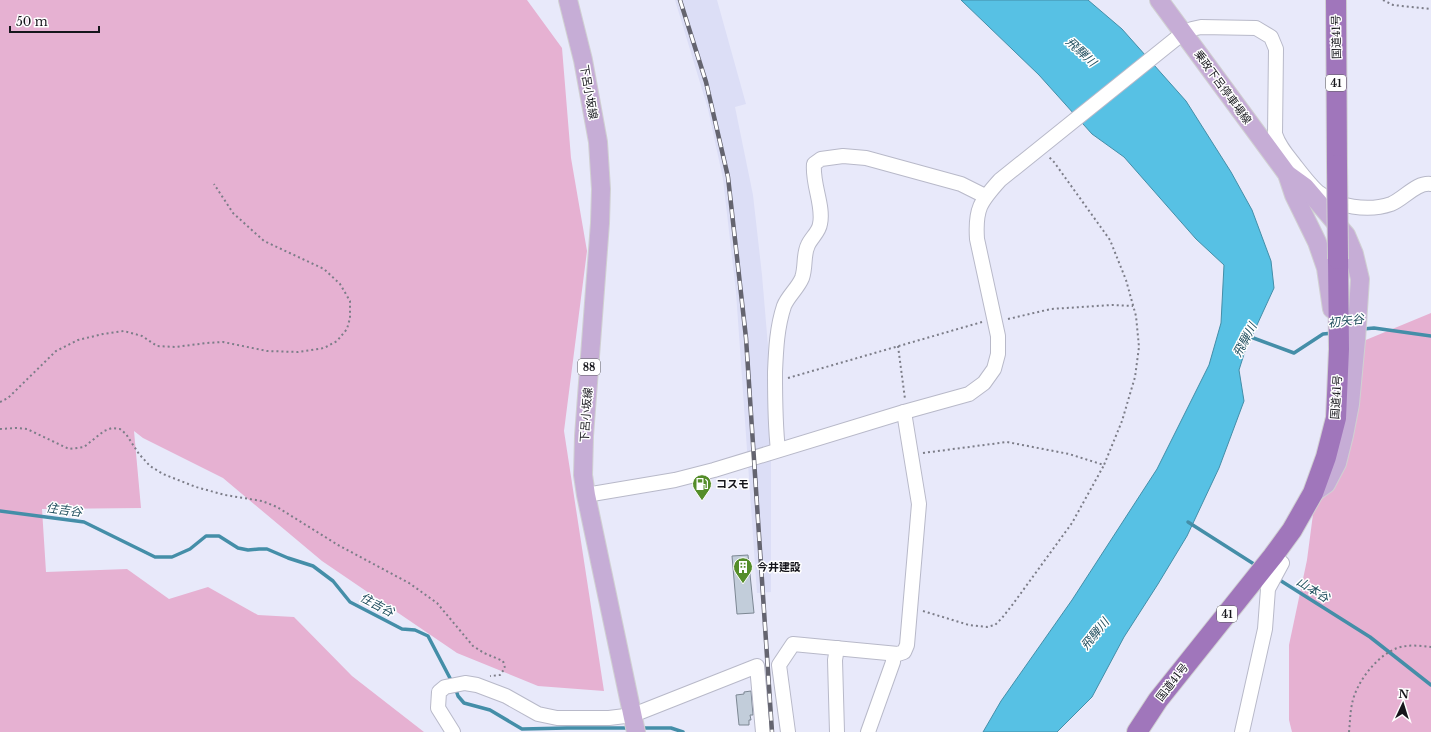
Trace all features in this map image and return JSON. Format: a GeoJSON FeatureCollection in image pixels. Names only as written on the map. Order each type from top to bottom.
{"type":"FeatureCollection","features":[{"type":"Feature","properties":{"kind":"highway","name":"国道41号"},"geometry":{"type":"LineString","coordinates":[[1137,732],[1158,700],[1292,530],[1313,493],[1326,457],[1336,418],[1338,331],[1336,0]]}},
{"type":"Feature","properties":{"kind":"main road","name":"下呂小坂線"},"geometry":{"type":"LineString","coordinates":[[568,0],[583,60],[597,134],[601,189],[600,223],[584,436],[583,475],[635,724]]}},
{"type":"Feature","properties":{"kind":"main road","name":"乗政下呂停車場線"},"geometry":{"type":"LineString","coordinates":[[1159,0],[1287,174]]}},
{"type":"Feature","properties":{"kind":"main road"},"geometry":{"type":"LineString","coordinates":[[1287,174],[1294,195],[1317,242],[1326,268],[1334,326],[1338,331]]}},
{"type":"Feature","properties":{"kind":"main road"},"geometry":{"type":"LineString","coordinates":[[1287,174],[1305,187],[1346,235],[1354,254],[1360,279],[1350,404],[1344,435],[1337,463],[1326,484],[1313,493]]}},
{"type":"Feature","properties":{"kind":"street"},"geometry":{"type":"LineString","coordinates":[[586,495],[675,480],[969,394],[984,383],[994,370],[998,354],[998,336],[977,239],[976,223],[978,208],[985,196],[1000,180],[1039,148],[1183,33],[1192,29],[1200,27],[1256,28],[1271,37],[1276,49],[1275,134],[1278,144],[1318,192],[1342,205],[1371,208],[1392,204],[1413,190],[1427,183],[1431,184]]}},
{"type":"Feature","properties":{"kind":"street"},"geometry":{"type":"LineString","coordinates":[[778,450],[775,425],[776,345],[778,327],[785,304],[801,280],[806,250],[820,224],[820,211],[813,171],[814,164],[821,159],[843,156],[866,158],[961,184],[985,196]]}},
{"type":"Feature","properties":{"kind":"street"},"geometry":{"type":"LineString","coordinates":[[788,732],[779,665],[793,644],[893,654],[904,652],[907,645],[919,504],[906,412]]}},
{"type":"Feature","properties":{"kind":"street"},"geometry":{"type":"LineString","coordinates":[[1242,732],[1265,628],[1268,589],[1282,563],[1273,556]]}},
{"type":"Feature","properties":{"kind":"street"},"geometry":{"type":"LineString","coordinates":[[837,648],[835,660],[837,732]]}},
{"type":"Feature","properties":{"kind":"street"},"geometry":{"type":"LineString","coordinates":[[868,732],[893,662],[893,654]]}},
{"type":"Feature","properties":{"kind":"street"},"geometry":{"type":"LineString","coordinates":[[453,732],[438,708],[439,692],[445,687],[465,683],[477,685],[506,696],[538,714],[556,718],[609,718],[635,724],[757,666],[763,732]]}},
{"type":"Feature","properties":{"kind":"path"},"geometry":{"type":"LineString","coordinates":[[1383,0],[1393,5],[1431,9]]}},
{"type":"Feature","properties":{"kind":"path"},"geometry":{"type":"LineString","coordinates":[[910,606],[969,625],[987,627],[994,625],[1002,618],[1072,523],[1104,465],[1122,421],[1135,377],[1139,347],[1136,316],[1126,280],[1110,240],[1054,162],[1039,148]]}},
{"type":"Feature","properties":{"kind":"path"},"geometry":{"type":"LineString","coordinates":[[0,402],[8,398],[56,351],[78,340],[103,334],[124,331],[142,336],[157,346],[175,347],[223,342],[266,351],[298,352],[324,348],[337,341],[347,329],[350,318],[350,301],[340,284],[324,268],[264,241],[233,214],[214,184]]}},
{"type":"Feature","properties":{"kind":"path"},"geometry":{"type":"LineString","coordinates":[[775,382],[980,322],[995,322],[1052,309],[1112,305],[1133,306]]}},
{"type":"Feature","properties":{"kind":"path"},"geometry":{"type":"LineString","coordinates":[[898,346],[906,412]]}},
{"type":"Feature","properties":{"kind":"path"},"geometry":{"type":"LineString","coordinates":[[0,429],[27,428],[69,449],[84,447],[104,431],[112,428],[120,429],[126,434],[146,462],[163,474],[196,487],[225,495],[262,501],[277,507],[338,545],[409,583],[437,603],[473,646],[484,653],[503,661],[505,668],[500,675],[488,676]]}},
{"type":"Feature","properties":{"kind":"path"},"geometry":{"type":"LineString","coordinates":[[912,455],[1007,442],[1069,454],[1104,465]]}},
{"type":"Feature","properties":{"kind":"path"},"geometry":{"type":"LineString","coordinates":[[1349,732],[1352,703],[1363,678],[1376,661],[1390,651],[1405,646],[1431,647]]}},
{"type":"Feature","properties":{"kind":"shaded area"},"geometry":{"type":"Polygon","coordinates":[[[0,0],[527,0],[562,48],[571,158],[587,251],[564,431],[604,691],[538,686],[457,653],[322,561],[223,478],[143,438],[134,431],[141,508],[42,509],[46,572],[127,569],[169,599],[208,587],[258,615],[294,617],[352,676],[424,732],[0,732],[0,0]]]}},
{"type":"Feature","properties":{"kind":"shaded area"},"geometry":{"type":"Polygon","coordinates":[[[675,0],[717,0],[746,104],[735,107],[753,195],[769,358],[771,444],[771,592],[757,593],[736,292],[723,179],[708,109],[675,0]]]}},
{"type":"Feature","properties":{"kind":"shaded area"},"geometry":{"type":"Polygon","coordinates":[[[1431,313],[1431,732],[1292,732],[1289,720],[1289,645],[1307,560],[1315,499],[1344,349],[1431,313]]]}},
{"type":"Feature","properties":{"kind":"water","name":"飛騨川"},"geometry":{"type":"Polygon","coordinates":[[[961,0],[1088,0],[1122,29],[1186,101],[1231,172],[1252,210],[1271,261],[1274,288],[1245,351],[1239,370],[1244,401],[1219,468],[1187,536],[1124,637],[1092,697],[1057,732],[983,732],[1001,701],[1072,600],[1157,469],[1209,365],[1221,323],[1224,265],[1196,239],[1124,157],[1092,134],[1039,75],[961,0]]]}},
{"type":"Feature","properties":{"kind":"building","name":"今井建設"},"geometry":{"type":"Polygon","coordinates":[[[748,555],[754,613],[737,614],[732,556],[748,555]]]}},
{"type":"Feature","properties":{"kind":"building"},"geometry":{"type":"Polygon","coordinates":[[[751,691],[753,715],[750,715],[751,720],[749,720],[749,725],[739,725],[736,695],[751,691]]]}},
{"type":"Feature","properties":{"kind":"waterway","name":"初矢谷"},"geometry":{"type":"LineString","coordinates":[[1363,329],[1374,328],[1431,336]]}},
{"type":"Feature","properties":{"kind":"waterway","name":"初矢谷"},"geometry":{"type":"LineString","coordinates":[[1248,336],[1294,353],[1323,334],[1333,333]]}},
{"type":"Feature","properties":{"kind":"waterway","name":"住吉谷"},"geometry":{"type":"LineString","coordinates":[[0,511],[84,522],[155,557],[172,557],[190,549],[206,536],[219,536],[238,548],[248,550],[267,549],[313,566],[333,581],[350,602],[402,629],[415,630],[428,636],[452,682]]}},
{"type":"Feature","properties":{"kind":"waterway","name":"山本谷"},"geometry":{"type":"LineString","coordinates":[[1188,522],[1257,566]]}},
{"type":"Feature","properties":{"kind":"waterway","name":"山本谷"},"geometry":{"type":"LineString","coordinates":[[1278,579],[1370,637],[1431,685]]}},
{"type":"Feature","properties":{"kind":"waterway","name":"住吉谷"},"geometry":{"type":"LineString","coordinates":[[455,687],[458,696],[464,703],[490,710],[522,729],[629,728]]}},
{"type":"Feature","properties":{"kind":"waterway","name":"住吉谷"},"geometry":{"type":"LineString","coordinates":[[640,728],[671,728],[683,732]]}},
{"type":"Feature","properties":{"kind":"railway"},"geometry":{"type":"LineString","coordinates":[[680,0],[706,82],[728,177],[746,338],[772,732]]}},
{"type":"Feature","properties":{"kind":"place","name":"コスモ"},"geometry":{"type":"Point","coordinates":[702,501]}},
{"type":"Feature","properties":{"kind":"place","name":"今井建設"},"geometry":{"type":"Point","coordinates":[743,584]}}]}
